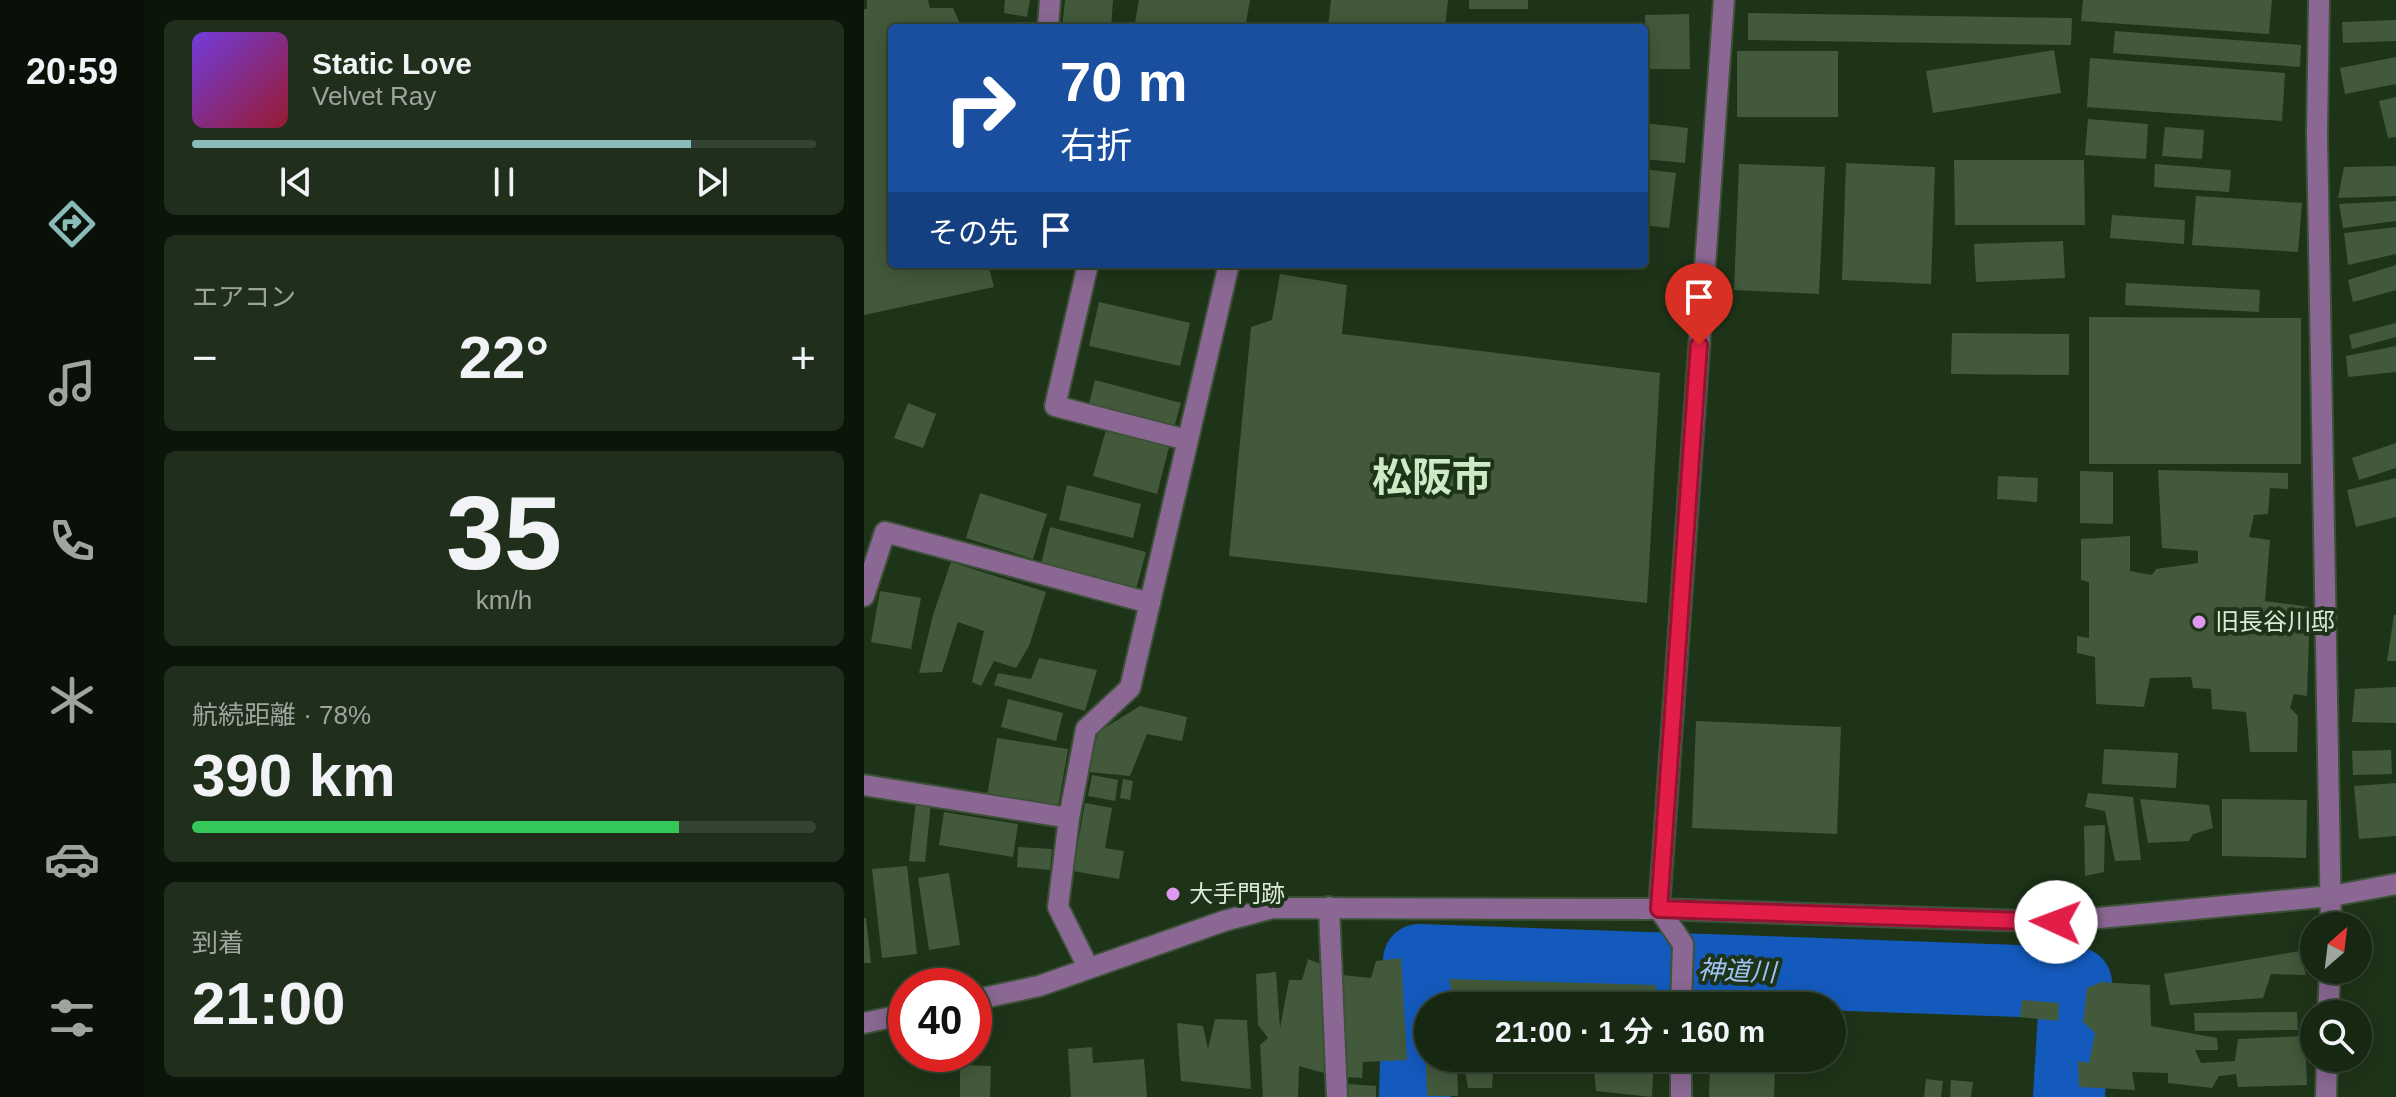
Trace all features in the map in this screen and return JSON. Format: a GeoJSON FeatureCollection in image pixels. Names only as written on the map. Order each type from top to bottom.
{"type":"FeatureCollection","features":[{"type":"Feature","properties":{"kind":"street"},"geometry":{"type":"LineString","coordinates":[[1048,24],[1050,0]]}},
{"type":"Feature","properties":{"kind":"street"},"geometry":{"type":"LineString","coordinates":[[1681,992],[1683,944],[1659,909],[1724,0]]}},
{"type":"Feature","properties":{"kind":"street"},"geometry":{"type":"LineString","coordinates":[[2319,0],[2317,134],[2331,912]]}},
{"type":"Feature","properties":{"kind":"street"},"geometry":{"type":"LineString","coordinates":[[1087,268],[1055,406],[1187,440]]}},
{"type":"Feature","properties":{"kind":"street"},"geometry":{"type":"LineString","coordinates":[[1088,967],[1058,907],[1069,818],[1086,729],[1130,688],[1228,268]]}},
{"type":"Feature","properties":{"kind":"street"},"geometry":{"type":"LineString","coordinates":[[864,596],[885,532],[1150,603]]}},
{"type":"Feature","properties":{"kind":"street"},"geometry":{"type":"LineString","coordinates":[[864,785],[1069,818]]}},
{"type":"Feature","properties":{"kind":"street"},"geometry":{"type":"LineString","coordinates":[[992,996],[1039,986],[1224,921],[1273,908],[1659,909],[2056,922],[2332,896],[2396,884]]}},
{"type":"Feature","properties":{"kind":"street"},"geometry":{"type":"LineString","coordinates":[[1329,907],[1337,1097]]}},
{"type":"Feature","properties":{"kind":"street"},"geometry":{"type":"LineString","coordinates":[[864,1023],[888,1018]]}},
{"type":"Feature","properties":{"kind":"street"},"geometry":{"type":"LineString","coordinates":[[1681,1072],[1681,1097]]}},
{"type":"Feature","properties":{"kind":"street"},"geometry":{"type":"LineString","coordinates":[[2326,1097],[2327,1072]]}},
{"type":"Feature","properties":{"kind":"building"},"geometry":{"type":"Polygon","coordinates":[[[867,0],[928,0],[930,8],[953,8],[960,24],[888,24],[888,268],[989,268],[994,287],[864,315],[864,9],[867,9],[867,0]]]}},
{"type":"Feature","properties":{"kind":"building"},"geometry":{"type":"Polygon","coordinates":[[[1005,0],[1030,0],[1027,17],[1004,13],[1005,0]]]}},
{"type":"Feature","properties":{"kind":"building"},"geometry":{"type":"Polygon","coordinates":[[[1065,0],[1113,0],[1111,24],[1062,24],[1065,0]]]}},
{"type":"Feature","properties":{"kind":"building"},"geometry":{"type":"Polygon","coordinates":[[[1139,0],[1250,0],[1246,24],[1135,24],[1139,0]]]}},
{"type":"Feature","properties":{"kind":"building"},"geometry":{"type":"Polygon","coordinates":[[[1331,0],[1448,0],[1445,24],[1328,24],[1331,0]]]}},
{"type":"Feature","properties":{"kind":"building"},"geometry":{"type":"Polygon","coordinates":[[[1469,0],[1528,0],[1528,9],[1469,9],[1469,0]]]}},
{"type":"Feature","properties":{"kind":"building"},"geometry":{"type":"Polygon","coordinates":[[[2083,0],[2272,0],[2269,34],[2081,21],[2083,0]]]}},
{"type":"Feature","properties":{"kind":"building"},"geometry":{"type":"Polygon","coordinates":[[[1748,13],[2072,18],[2071,45],[1748,40],[1748,13]]]}},
{"type":"Feature","properties":{"kind":"building"},"geometry":{"type":"Polygon","coordinates":[[[1689,14],[1690,69],[1648,69],[1648,24],[1645,24],[1645,15],[1689,14]]]}},
{"type":"Feature","properties":{"kind":"building"},"geometry":{"type":"Polygon","coordinates":[[[2396,20],[2396,41],[2343,43],[2342,22],[2396,20]]]}},
{"type":"Feature","properties":{"kind":"building"},"geometry":{"type":"Polygon","coordinates":[[[2115,31],[2301,45],[2300,67],[2113,53],[2115,31]]]}},
{"type":"Feature","properties":{"kind":"building"},"geometry":{"type":"Polygon","coordinates":[[[2054,50],[2061,93],[1933,113],[1926,71],[2054,50]]]}},
{"type":"Feature","properties":{"kind":"building"},"geometry":{"type":"Polygon","coordinates":[[[1737,51],[1838,51],[1838,117],[1737,117],[1737,51]]]}},
{"type":"Feature","properties":{"kind":"building"},"geometry":{"type":"Polygon","coordinates":[[[2396,57],[2396,84],[2345,94],[2340,68],[2396,57]]]}},
{"type":"Feature","properties":{"kind":"building"},"geometry":{"type":"Polygon","coordinates":[[[2090,58],[2285,73],[2282,121],[2087,107],[2090,58]]]}},
{"type":"Feature","properties":{"kind":"building"},"geometry":{"type":"Polygon","coordinates":[[[2396,97],[2396,137],[2388,138],[2379,101],[2396,97]]]}},
{"type":"Feature","properties":{"kind":"building"},"geometry":{"type":"Polygon","coordinates":[[[2088,119],[2148,124],[2146,159],[2085,155],[2088,119]]]}},
{"type":"Feature","properties":{"kind":"building"},"geometry":{"type":"Polygon","coordinates":[[[1648,123],[1688,128],[1685,163],[1648,159],[1648,123]]]}},
{"type":"Feature","properties":{"kind":"building"},"geometry":{"type":"Polygon","coordinates":[[[2165,127],[2204,130],[2202,159],[2162,156],[2165,127]]]}},
{"type":"Feature","properties":{"kind":"building"},"geometry":{"type":"Polygon","coordinates":[[[1954,160],[2084,160],[2085,225],[1955,225],[1954,160]]]}},
{"type":"Feature","properties":{"kind":"building"},"geometry":{"type":"Polygon","coordinates":[[[1846,163],[1935,167],[1931,284],[1842,280],[1846,163]]]}},
{"type":"Feature","properties":{"kind":"building"},"geometry":{"type":"Polygon","coordinates":[[[1739,164],[1825,167],[1819,294],[1734,290],[1739,164]]]}},
{"type":"Feature","properties":{"kind":"building"},"geometry":{"type":"Polygon","coordinates":[[[2155,164],[2231,170],[2229,192],[2154,187],[2155,164]]]}},
{"type":"Feature","properties":{"kind":"building"},"geometry":{"type":"Polygon","coordinates":[[[2396,166],[2396,196],[2338,198],[2344,167],[2396,166]]]}},
{"type":"Feature","properties":{"kind":"building"},"geometry":{"type":"Polygon","coordinates":[[[1648,170],[1676,173],[1669,228],[1648,225],[1648,170]]]}},
{"type":"Feature","properties":{"kind":"building"},"geometry":{"type":"Polygon","coordinates":[[[2196,196],[2302,203],[2298,252],[2192,245],[2196,196]]]}},
{"type":"Feature","properties":{"kind":"building"},"geometry":{"type":"Polygon","coordinates":[[[2396,201],[2396,221],[2343,228],[2339,204],[2396,201]]]}},
{"type":"Feature","properties":{"kind":"building"},"geometry":{"type":"Polygon","coordinates":[[[2112,215],[2185,220],[2184,244],[2110,238],[2112,215]]]}},
{"type":"Feature","properties":{"kind":"building"},"geometry":{"type":"Polygon","coordinates":[[[2396,227],[2396,254],[2348,265],[2344,233],[2396,227]]]}},
{"type":"Feature","properties":{"kind":"building"},"geometry":{"type":"Polygon","coordinates":[[[2063,241],[2065,278],[1976,282],[1974,244],[2063,241]]]}},
{"type":"Feature","properties":{"kind":"building"},"geometry":{"type":"Polygon","coordinates":[[[2396,265],[2396,290],[2353,302],[2348,280],[2396,265]]]}},
{"type":"Feature","properties":{"kind":"building"},"geometry":{"type":"Polygon","coordinates":[[[1280,274],[1347,285],[1342,334],[1660,373],[1647,603],[1229,556],[1251,327],[1272,320],[1280,274]]]}},
{"type":"Feature","properties":{"kind":"building"},"geometry":{"type":"Polygon","coordinates":[[[2126,283],[2260,290],[2259,312],[2125,305],[2126,283]]]}},
{"type":"Feature","properties":{"kind":"building"},"geometry":{"type":"Polygon","coordinates":[[[1099,302],[1190,323],[1180,366],[1089,346],[1099,302]]]}},
{"type":"Feature","properties":{"kind":"building"},"geometry":{"type":"Polygon","coordinates":[[[2089,317],[2301,318],[2301,464],[2089,464],[2089,317]]]}},
{"type":"Feature","properties":{"kind":"building"},"geometry":{"type":"Polygon","coordinates":[[[2396,323],[2396,337],[2352,349],[2349,335],[2396,323]]]}},
{"type":"Feature","properties":{"kind":"building"},"geometry":{"type":"Polygon","coordinates":[[[1952,333],[2069,334],[2069,375],[1951,374],[1952,333]]]}},
{"type":"Feature","properties":{"kind":"building"},"geometry":{"type":"Polygon","coordinates":[[[2396,346],[2396,372],[2348,377],[2346,356],[2396,346]]]}},
{"type":"Feature","properties":{"kind":"building"},"geometry":{"type":"Polygon","coordinates":[[[1095,380],[1181,403],[1174,427],[1089,404],[1095,380]]]}},
{"type":"Feature","properties":{"kind":"building"},"geometry":{"type":"Polygon","coordinates":[[[908,403],[936,414],[923,448],[894,438],[908,403]]]}},
{"type":"Feature","properties":{"kind":"building"},"geometry":{"type":"Polygon","coordinates":[[[1107,426],[1170,443],[1157,494],[1093,476],[1107,426]]]}},
{"type":"Feature","properties":{"kind":"building"},"geometry":{"type":"Polygon","coordinates":[[[2396,443],[2396,468],[2359,480],[2352,458],[2396,443]]]}},
{"type":"Feature","properties":{"kind":"building","name":"旧長谷川邸"},"geometry":{"type":"Polygon","coordinates":[[[2158,470],[2288,473],[2288,489],[2270,488],[2268,514],[2254,515],[2249,537],[2270,540],[2265,601],[2310,607],[2307,696],[2294,694],[2290,708],[2298,716],[2297,752],[2250,752],[2246,712],[2212,709],[2211,689],[2193,688],[2191,677],[2150,678],[2144,707],[2096,704],[2095,657],[2077,653],[2077,636],[2089,638],[2089,582],[2081,580],[2081,539],[2130,536],[2130,571],[2152,575],[2156,569],[2198,563],[2198,551],[2162,548],[2158,470]]]}},
{"type":"Feature","properties":{"kind":"building"},"geometry":{"type":"Polygon","coordinates":[[[2080,471],[2113,472],[2113,524],[2080,523],[2080,471]]]}},
{"type":"Feature","properties":{"kind":"building"},"geometry":{"type":"Polygon","coordinates":[[[1998,476],[2038,478],[2037,502],[1997,499],[1998,476]]]}},
{"type":"Feature","properties":{"kind":"building"},"geometry":{"type":"Polygon","coordinates":[[[2396,478],[2396,517],[2356,527],[2347,490],[2396,478]]]}},
{"type":"Feature","properties":{"kind":"building"},"geometry":{"type":"Polygon","coordinates":[[[1067,485],[1141,504],[1133,538],[1059,520],[1067,485]]]}},
{"type":"Feature","properties":{"kind":"building"},"geometry":{"type":"Polygon","coordinates":[[[980,493],[1047,514],[1033,559],[966,538],[980,493]]]}},
{"type":"Feature","properties":{"kind":"building"},"geometry":{"type":"Polygon","coordinates":[[[1050,527],[1146,552],[1136,589],[1041,564],[1050,527]]]}},
{"type":"Feature","properties":{"kind":"building"},"geometry":{"type":"Polygon","coordinates":[[[951,562],[1046,592],[1029,646],[1016,668],[994,661],[981,686],[972,682],[984,631],[958,622],[942,672],[919,673],[933,615],[951,562]]]}},
{"type":"Feature","properties":{"kind":"building"},"geometry":{"type":"Polygon","coordinates":[[[880,591],[921,598],[911,649],[871,642],[880,591]]]}},
{"type":"Feature","properties":{"kind":"building"},"geometry":{"type":"Polygon","coordinates":[[[2394,615],[2396,661],[2387,661],[2394,615]]]}},
{"type":"Feature","properties":{"kind":"building"},"geometry":{"type":"Polygon","coordinates":[[[1039,658],[1097,670],[1085,711],[994,685],[998,673],[1031,679],[1039,658]]]}},
{"type":"Feature","properties":{"kind":"building"},"geometry":{"type":"Polygon","coordinates":[[[2396,687],[2396,723],[2352,722],[2355,689],[2396,687]]]}},
{"type":"Feature","properties":{"kind":"building"},"geometry":{"type":"Polygon","coordinates":[[[1008,699],[1063,713],[1056,741],[1001,727],[1008,699]]]}},
{"type":"Feature","properties":{"kind":"building"},"geometry":{"type":"Polygon","coordinates":[[[1140,706],[1187,717],[1182,741],[1147,734],[1130,776],[1088,772],[1098,732],[1140,706]]]}},
{"type":"Feature","properties":{"kind":"building"},"geometry":{"type":"Polygon","coordinates":[[[1696,721],[1841,727],[1837,834],[1692,828],[1696,721]]]}},
{"type":"Feature","properties":{"kind":"building"},"geometry":{"type":"Polygon","coordinates":[[[997,738],[1068,749],[1058,808],[987,796],[997,738]]]}},
{"type":"Feature","properties":{"kind":"building"},"geometry":{"type":"Polygon","coordinates":[[[2104,749],[2178,753],[2176,788],[2102,784],[2104,749]]]}},
{"type":"Feature","properties":{"kind":"building"},"geometry":{"type":"Polygon","coordinates":[[[2391,750],[2392,774],[2353,775],[2352,751],[2391,750]]]}},
{"type":"Feature","properties":{"kind":"building"},"geometry":{"type":"Polygon","coordinates":[[[1092,775],[1118,780],[1115,801],[1088,796],[1092,775]]]}},
{"type":"Feature","properties":{"kind":"building"},"geometry":{"type":"Polygon","coordinates":[[[1123,779],[1133,781],[1130,800],[1120,798],[1123,779]]]}},
{"type":"Feature","properties":{"kind":"building"},"geometry":{"type":"Polygon","coordinates":[[[2396,783],[2396,836],[2359,839],[2354,786],[2396,783]]]}},
{"type":"Feature","properties":{"kind":"building"},"geometry":{"type":"Polygon","coordinates":[[[2088,793],[2133,797],[2141,860],[2115,861],[2105,811],[2085,807],[2088,793]]]}},
{"type":"Feature","properties":{"kind":"building"},"geometry":{"type":"Polygon","coordinates":[[[2140,799],[2209,805],[2213,828],[2193,834],[2189,841],[2148,843],[2140,799]]]}},
{"type":"Feature","properties":{"kind":"building"},"geometry":{"type":"Polygon","coordinates":[[[2222,799],[2307,800],[2306,858],[2222,856],[2222,799]]]}},
{"type":"Feature","properties":{"kind":"building"},"geometry":{"type":"Polygon","coordinates":[[[916,801],[931,803],[925,862],[909,861],[916,801]]]}},
{"type":"Feature","properties":{"kind":"building"},"geometry":{"type":"Polygon","coordinates":[[[1085,803],[1112,808],[1105,848],[1124,851],[1119,879],[1073,871],[1085,803]]]}},
{"type":"Feature","properties":{"kind":"building"},"geometry":{"type":"Polygon","coordinates":[[[944,812],[1018,824],[1013,857],[939,845],[944,812]]]}},
{"type":"Feature","properties":{"kind":"building"},"geometry":{"type":"Polygon","coordinates":[[[2105,825],[2104,872],[2085,876],[2084,826],[2105,825]]]}},
{"type":"Feature","properties":{"kind":"building"},"geometry":{"type":"Polygon","coordinates":[[[1018,847],[1052,849],[1050,870],[1017,867],[1018,847]]]}},
{"type":"Feature","properties":{"kind":"building"},"geometry":{"type":"Polygon","coordinates":[[[907,866],[917,954],[882,958],[872,869],[907,866]]]}},
{"type":"Feature","properties":{"kind":"building"},"geometry":{"type":"Polygon","coordinates":[[[949,873],[960,945],[929,950],[918,878],[949,873]]]}},
{"type":"Feature","properties":{"kind":"building"},"geometry":{"type":"Polygon","coordinates":[[[866,918],[871,963],[864,963],[866,918]]]}},
{"type":"Feature","properties":{"kind":"building"},"geometry":{"type":"Polygon","coordinates":[[[2300,951],[2300,975],[2271,974],[2263,998],[2170,1005],[2164,974],[2300,951]]]}},
{"type":"Feature","properties":{"kind":"building"},"geometry":{"type":"Polygon","coordinates":[[[1401,958],[1407,1060],[1363,1062],[1362,1078],[1345,1077],[1342,975],[1371,978],[1376,961],[1401,958]]]}},
{"type":"Feature","properties":{"kind":"building"},"geometry":{"type":"Polygon","coordinates":[[[1308,959],[1323,965],[1324,1073],[1299,1066],[1298,1097],[1263,1097],[1260,1045],[1268,1038],[1258,1025],[1256,974],[1276,972],[1280,1028],[1289,980],[1302,980],[1308,959]]]}},
{"type":"Feature","properties":{"kind":"building"},"geometry":{"type":"Polygon","coordinates":[[[1449,979],[1656,985],[1656,992],[1451,992],[1449,979]]]}},
{"type":"Feature","properties":{"kind":"building"},"geometry":{"type":"Polygon","coordinates":[[[2101,982],[2150,985],[2151,1026],[2217,1038],[2218,1050],[2195,1050],[2201,1063],[2235,1061],[2238,1039],[2300,1036],[2300,1072],[2306,1072],[2307,1085],[2238,1087],[2236,1074],[2219,1076],[2212,1088],[2168,1083],[2168,1073],[2132,1072],[2135,1090],[2079,1087],[2078,1061],[2089,1063],[2095,1033],[2083,1022],[2087,988],[2101,982]]]}},
{"type":"Feature","properties":{"kind":"building"},"geometry":{"type":"Polygon","coordinates":[[[2022,1000],[2059,1003],[2058,1021],[2020,1017],[2022,1000]]]}},
{"type":"Feature","properties":{"kind":"building"},"geometry":{"type":"Polygon","coordinates":[[[2297,1012],[2298,1030],[2195,1031],[2194,1013],[2297,1012]]]}},
{"type":"Feature","properties":{"kind":"building"},"geometry":{"type":"Polygon","coordinates":[[[1215,1019],[1247,1020],[1251,1089],[1181,1081],[1177,1023],[1203,1026],[1208,1049],[1215,1019]]]}},
{"type":"Feature","properties":{"kind":"building"},"geometry":{"type":"Polygon","coordinates":[[[1092,1047],[1093,1063],[1144,1059],[1147,1097],[1071,1097],[1068,1049],[1092,1047]]]}},
{"type":"Feature","properties":{"kind":"building"},"geometry":{"type":"Polygon","coordinates":[[[960,1072],[991,1072],[990,1097],[960,1097],[960,1072]]]}},
{"type":"Feature","properties":{"kind":"building"},"geometry":{"type":"Polygon","coordinates":[[[1426,1072],[1457,1072],[1458,1096],[1427,1096],[1426,1072]]]}},
{"type":"Feature","properties":{"kind":"building"},"geometry":{"type":"Polygon","coordinates":[[[1465,1072],[1493,1072],[1492,1088],[1468,1088],[1465,1072]]]}},
{"type":"Feature","properties":{"kind":"building"},"geometry":{"type":"Polygon","coordinates":[[[1594,1072],[1653,1072],[1652,1097],[1596,1091],[1594,1072]]]}},
{"type":"Feature","properties":{"kind":"building"},"geometry":{"type":"Polygon","coordinates":[[[1710,1072],[1775,1072],[1774,1097],[1709,1097],[1710,1072]]]}},
{"type":"Feature","properties":{"kind":"building"},"geometry":{"type":"Polygon","coordinates":[[[1926,1079],[1943,1081],[1941,1097],[1924,1097],[1926,1079]]]}},
{"type":"Feature","properties":{"kind":"building"},"geometry":{"type":"Polygon","coordinates":[[[1951,1080],[1973,1082],[1971,1097],[1950,1097],[1951,1080]]]}},
{"type":"Feature","properties":{"kind":"building"},"geometry":{"type":"Polygon","coordinates":[[[1347,1084],[1376,1086],[1376,1097],[1346,1097],[1347,1084]]]}},
{"type":"Feature","properties":{"kind":"waterway","name":"神道川"},"geometry":{"type":"LineString","coordinates":[[1415,1097],[1419,960],[2076,983],[2069,1097]]}},
{"type":"Feature","properties":{"kind":"place","name":"旧長谷川邸"},"geometry":{"type":"Point","coordinates":[2199,622]}},
{"type":"Feature","properties":{"kind":"place","name":"大手門跡"},"geometry":{"type":"Point","coordinates":[1173,894]}},
{"type":"Feature","properties":{"kind":"district","name":"松阪市"},"geometry":{"type":"Point","coordinates":[1432,477]}},
{"type":"Feature","properties":{"kind":"route"},"geometry":{"type":"LineString","coordinates":[[1699,345],[1659,909],[2056,922]]}}]}
